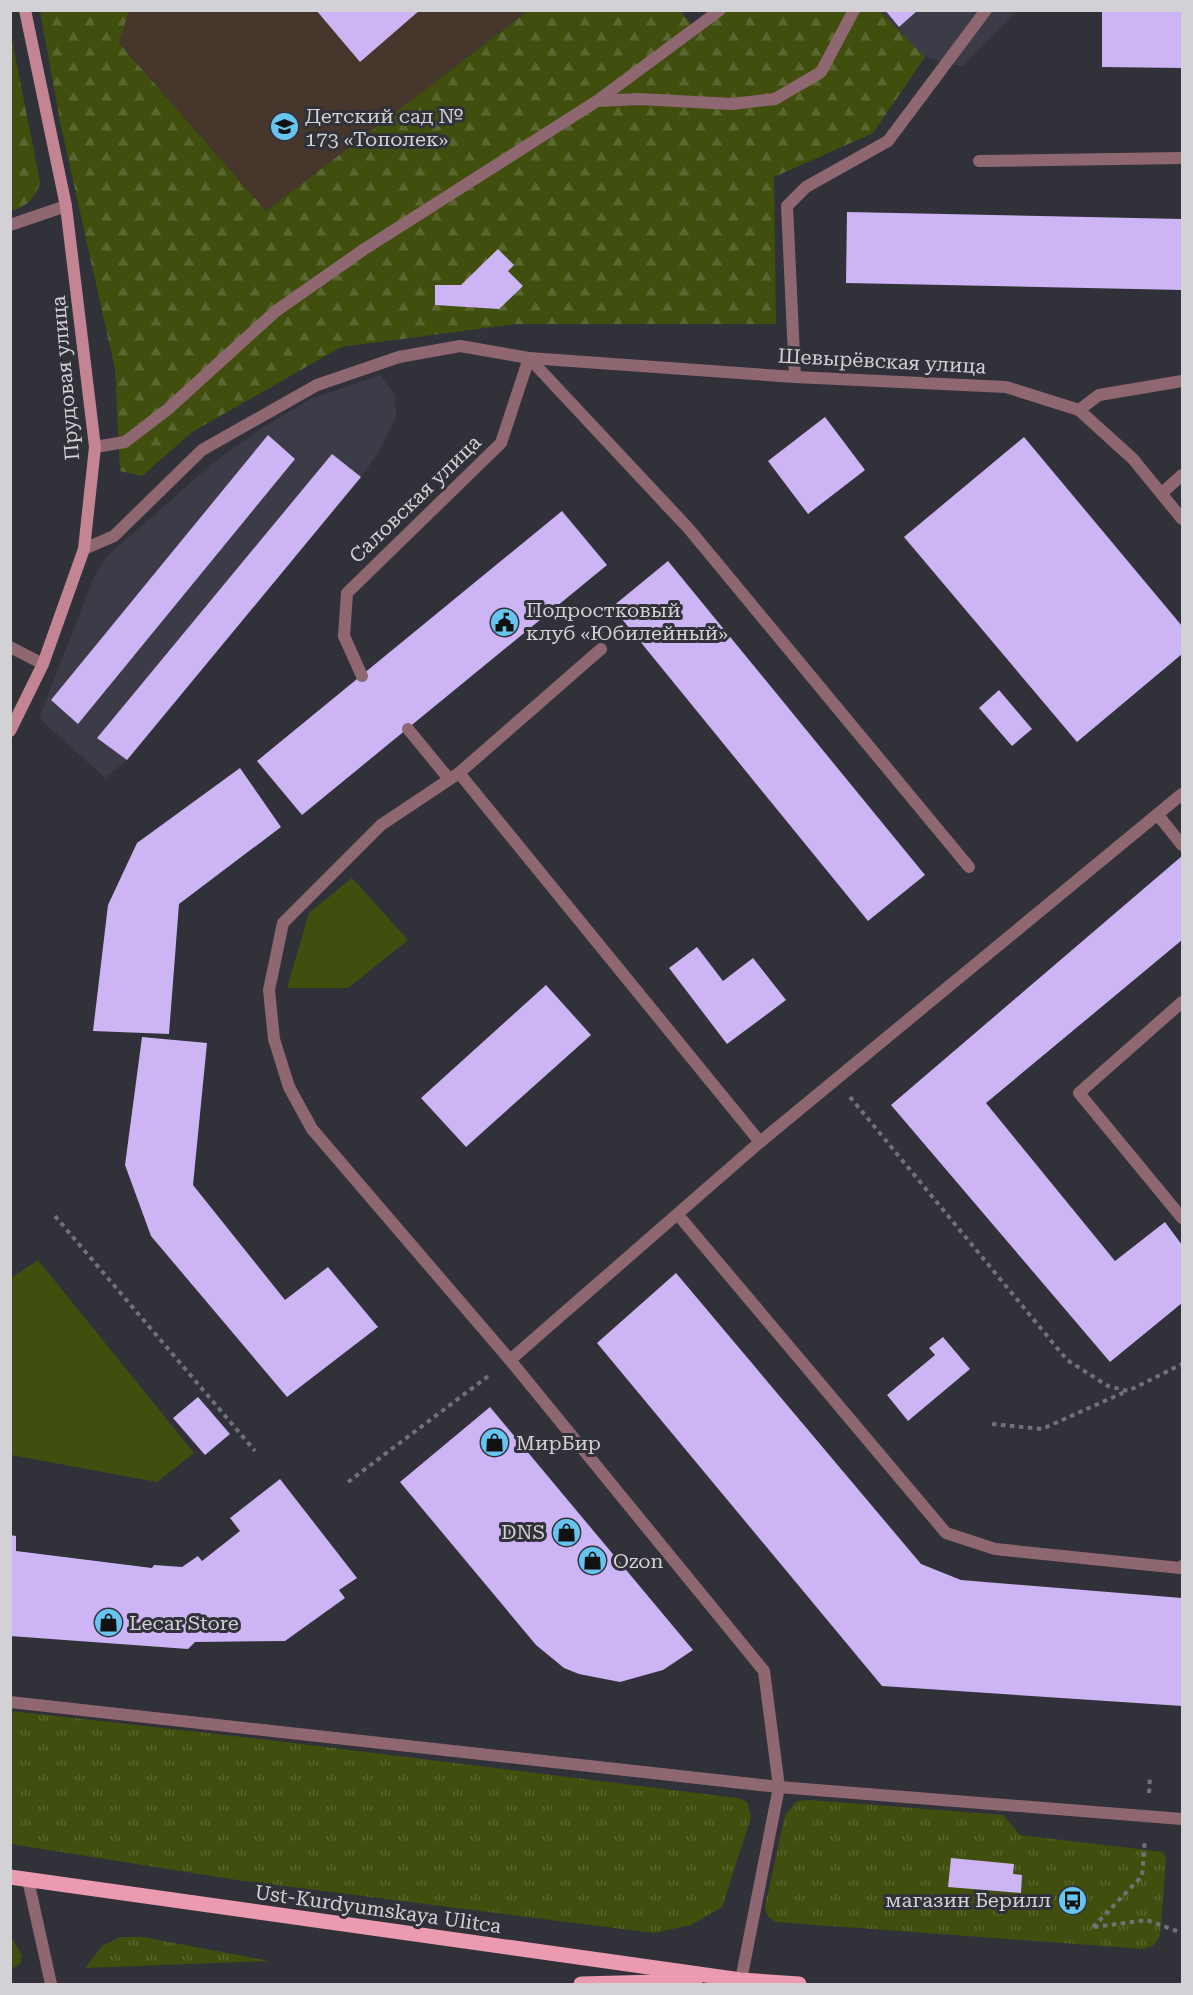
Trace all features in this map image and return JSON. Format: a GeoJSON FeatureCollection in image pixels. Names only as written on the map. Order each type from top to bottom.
{"type":"FeatureCollection","features":[{"type":"Feature","properties":{"kind":"main road","name":"Прудовая улица"},"geometry":{"type":"LineString","coordinates":[[10,731],[43,664],[84,549],[95,447],[66,206],[25,10]]}},
{"type":"Feature","properties":{"kind":"main road","name":"Ust-Kurdyumskaya Ulitca"},"geometry":{"type":"LineString","coordinates":[[10,1877],[741,1980],[799,1984]]}},
{"type":"Feature","properties":{"kind":"main road","name":"Ust-Kurdyumskaya Ulitca"},"geometry":{"type":"LineString","coordinates":[[581,1984],[741,1980]]}},
{"type":"Feature","properties":{"kind":"street"},"geometry":{"type":"LineString","coordinates":[[95,447],[125,442],[168,409],[276,311],[363,250],[597,101],[720,10]]}},
{"type":"Feature","properties":{"kind":"street"},"geometry":{"type":"LineString","coordinates":[[597,101],[639,99],[732,104],[775,99],[821,72],[854,10]]}},
{"type":"Feature","properties":{"kind":"street"},"geometry":{"type":"LineString","coordinates":[[795,376],[787,207],[806,187],[888,141],[986,10]]}},
{"type":"Feature","properties":{"kind":"street"},"geometry":{"type":"LineString","coordinates":[[979,161],[1182,158]]}},
{"type":"Feature","properties":{"kind":"street"},"geometry":{"type":"LineString","coordinates":[[10,225],[66,206]]}},
{"type":"Feature","properties":{"kind":"street"},"geometry":{"type":"LineString","coordinates":[[84,549],[114,536],[202,450],[317,385],[399,357],[460,346],[529,358],[689,529],[969,867]]}},
{"type":"Feature","properties":{"kind":"street","name":"Шевырёвская улица"},"geometry":{"type":"LineString","coordinates":[[529,358],[795,376],[1006,387],[1079,410],[1133,459],[1182,519]]}},
{"type":"Feature","properties":{"kind":"street","name":"Саловская улица"},"geometry":{"type":"LineString","coordinates":[[362,676],[344,636],[347,593],[501,443],[529,358]]}},
{"type":"Feature","properties":{"kind":"street"},"geometry":{"type":"LineString","coordinates":[[1079,410],[1099,395],[1182,381]]}},
{"type":"Feature","properties":{"kind":"street"},"geometry":{"type":"LineString","coordinates":[[1162,494],[1182,475]]}},
{"type":"Feature","properties":{"kind":"street"},"geometry":{"type":"LineString","coordinates":[[10,647],[43,664]]}},
{"type":"Feature","properties":{"kind":"street"},"geometry":{"type":"LineString","coordinates":[[601,648],[454,776],[381,825],[283,923],[268,990],[274,1039],[289,1087],[312,1129],[510,1360],[764,1671],[779,1787],[741,1980]]}},
{"type":"Feature","properties":{"kind":"street"},"geometry":{"type":"LineString","coordinates":[[408,729],[454,776],[760,1142]]}},
{"type":"Feature","properties":{"kind":"street"},"geometry":{"type":"LineString","coordinates":[[510,1360],[679,1216],[760,1142],[1182,794]]}},
{"type":"Feature","properties":{"kind":"street"},"geometry":{"type":"LineString","coordinates":[[1158,815],[1182,845]]}},
{"type":"Feature","properties":{"kind":"street"},"geometry":{"type":"LineString","coordinates":[[1182,1002],[1079,1093],[1182,1218]]}},
{"type":"Feature","properties":{"kind":"street"},"geometry":{"type":"LineString","coordinates":[[679,1216],[946,1533],[995,1549],[1180,1568],[1182,1566]]}},
{"type":"Feature","properties":{"kind":"street"},"geometry":{"type":"LineString","coordinates":[[10,1702],[779,1787],[1182,1819]]}},
{"type":"Feature","properties":{"kind":"street"},"geometry":{"type":"LineString","coordinates":[[28,1880],[51,1984]]}},
{"type":"Feature","properties":{"kind":"path"},"geometry":{"type":"LineString","coordinates":[[836,1080],[1067,1360],[1108,1386],[1128,1391]]}},
{"type":"Feature","properties":{"kind":"path"},"geometry":{"type":"LineString","coordinates":[[55,1216],[255,1451]]}},
{"type":"Feature","properties":{"kind":"path"},"geometry":{"type":"LineString","coordinates":[[348,1482],[510,1360]]}},
{"type":"Feature","properties":{"kind":"path"},"geometry":{"type":"LineString","coordinates":[[992,1424],[1042,1429],[1182,1364]]}},
{"type":"Feature","properties":{"kind":"path"},"geometry":{"type":"LineString","coordinates":[[1150,1777],[1142,1876],[1093,1927],[1147,1920],[1182,1933]]}},
{"type":"Feature","properties":{"kind":"shaded area","name":"Детский сад № 173 «Тополек»"},"geometry":{"type":"Polygon","coordinates":[[[129,11],[528,11],[266,211],[119,42],[129,11]]]}},
{"type":"Feature","properties":{"kind":"shaded area"},"geometry":{"type":"Polygon","coordinates":[[[880,11],[1016,11],[962,67],[925,57],[880,11]]]}},
{"type":"Feature","properties":{"kind":"shaded area"},"geometry":{"type":"Polygon","coordinates":[[[380,375],[395,395],[396,417],[379,452],[361,477],[127,760],[105,778],[39,718],[94,577],[106,557],[212,464],[259,430],[311,399],[380,375]]]}},
{"type":"Feature","properties":{"kind":"green space"},"geometry":{"type":"Polygon","coordinates":[[[40,11],[129,11],[119,43],[266,211],[528,11],[681,11],[695,29],[728,11],[880,11],[925,57],[873,133],[774,177],[776,324],[516,324],[341,347],[192,432],[142,476],[120,471],[115,369],[61,126],[40,11]]]}},
{"type":"Feature","properties":{"kind":"green space"},"geometry":{"type":"Polygon","coordinates":[[[10,30],[40,182],[30,201],[11,211],[10,30]]]}},
{"type":"Feature","properties":{"kind":"green space"},"geometry":{"type":"Polygon","coordinates":[[[352,878],[408,940],[348,988],[287,988],[309,913],[352,878]]]}},
{"type":"Feature","properties":{"kind":"green space"},"geometry":{"type":"Polygon","coordinates":[[[38,1260],[194,1453],[157,1482],[11,1455],[11,1278],[38,1260]]]}},
{"type":"Feature","properties":{"kind":"green space"},"geometry":{"type":"Polygon","coordinates":[[[11,1711],[261,1739],[737,1798],[747,1802],[751,1817],[722,1907],[691,1925],[654,1933],[237,1880],[11,1844],[11,1711]]]}},
{"type":"Feature","properties":{"kind":"green space"},"geometry":{"type":"Polygon","coordinates":[[[810,1800],[1003,1815],[1020,1835],[1163,1852],[1166,1859],[1160,1936],[1154,1945],[1144,1949],[776,1922],[768,1917],[765,1907],[785,1815],[797,1801],[810,1800]]]}},
{"type":"Feature","properties":{"kind":"green space"},"geometry":{"type":"Polygon","coordinates":[[[10,1934],[22,1956],[20,1964],[11,1969],[10,1934]]]}},
{"type":"Feature","properties":{"kind":"green space"},"geometry":{"type":"Polygon","coordinates":[[[121,1937],[143,1937],[269,1961],[85,1968],[102,1946],[121,1937]]]}},
{"type":"Feature","properties":{"kind":"building"},"geometry":{"type":"Polygon","coordinates":[[[316,10],[420,10],[360,62],[316,10]]]}},
{"type":"Feature","properties":{"kind":"building"},"geometry":{"type":"Polygon","coordinates":[[[885,10],[918,10],[899,27],[885,10]]]}},
{"type":"Feature","properties":{"kind":"building"},"geometry":{"type":"Polygon","coordinates":[[[1102,10],[1182,10],[1182,68],[1102,67],[1102,10]]]}},
{"type":"Feature","properties":{"kind":"building"},"geometry":{"type":"Polygon","coordinates":[[[847,212],[1182,219],[1182,290],[846,283],[847,212]]]}},
{"type":"Feature","properties":{"kind":"building"},"geometry":{"type":"Polygon","coordinates":[[[498,249],[514,265],[508,271],[523,286],[499,309],[435,305],[435,285],[461,285],[498,249]]]}},
{"type":"Feature","properties":{"kind":"building"},"geometry":{"type":"Polygon","coordinates":[[[825,417],[865,470],[808,514],[768,461],[825,417]]]}},
{"type":"Feature","properties":{"kind":"building"},"geometry":{"type":"Polygon","coordinates":[[[268,435],[295,459],[78,724],[51,700],[268,435]]]}},
{"type":"Feature","properties":{"kind":"building"},"geometry":{"type":"Polygon","coordinates":[[[1024,437],[1182,626],[1182,654],[1077,742],[904,537],[1024,437]]]}},
{"type":"Feature","properties":{"kind":"building"},"geometry":{"type":"Polygon","coordinates":[[[332,454],[361,477],[127,760],[97,738],[332,454]]]}},
{"type":"Feature","properties":{"kind":"building"},"geometry":{"type":"Polygon","coordinates":[[[562,511],[607,565],[302,815],[257,761],[562,511]]]}},
{"type":"Feature","properties":{"kind":"building"},"geometry":{"type":"Polygon","coordinates":[[[668,561],[925,875],[868,921],[612,607],[668,561]]]}},
{"type":"Feature","properties":{"kind":"building"},"geometry":{"type":"Polygon","coordinates":[[[999,690],[1032,729],[1012,746],[979,708],[999,690]]]}},
{"type":"Feature","properties":{"kind":"building"},"geometry":{"type":"Polygon","coordinates":[[[240,768],[281,827],[179,904],[169,1034],[93,1031],[108,905],[137,843],[240,768]]]}},
{"type":"Feature","properties":{"kind":"building"},"geometry":{"type":"Polygon","coordinates":[[[1182,856],[1182,940],[986,1103],[1115,1261],[1165,1222],[1182,1245],[1182,1303],[1110,1362],[891,1105],[1182,856]]]}},
{"type":"Feature","properties":{"kind":"building"},"geometry":{"type":"Polygon","coordinates":[[[697,947],[723,981],[753,958],[786,1000],[727,1044],[669,968],[697,947]]]}},
{"type":"Feature","properties":{"kind":"building"},"geometry":{"type":"Polygon","coordinates":[[[546,985],[591,1035],[466,1147],[421,1098],[546,985]]]}},
{"type":"Feature","properties":{"kind":"building"},"geometry":{"type":"Polygon","coordinates":[[[142,1037],[207,1043],[193,1185],[285,1300],[328,1267],[378,1327],[287,1397],[151,1236],[125,1165],[142,1037]]]}},
{"type":"Feature","properties":{"kind":"building"},"geometry":{"type":"Polygon","coordinates":[[[676,1273],[921,1564],[961,1580],[1182,1598],[1182,1706],[882,1686],[597,1343],[676,1273]]]}},
{"type":"Feature","properties":{"kind":"building"},"geometry":{"type":"Polygon","coordinates":[[[943,1337],[970,1369],[908,1421],[887,1395],[935,1355],[929,1348],[943,1337]]]}},
{"type":"Feature","properties":{"kind":"building"},"geometry":{"type":"Polygon","coordinates":[[[198,1397],[230,1434],[205,1455],[173,1418],[198,1397]]]}},
{"type":"Feature","properties":{"kind":"building"},"geometry":{"type":"Polygon","coordinates":[[[490,1407],[693,1650],[663,1670],[620,1682],[579,1674],[564,1668],[536,1645],[400,1482],[490,1407]]]}},
{"type":"Feature","properties":{"kind":"building"},"geometry":{"type":"Polygon","coordinates":[[[280,1479],[357,1578],[339,1590],[345,1598],[285,1641],[195,1642],[188,1649],[10,1636],[10,1535],[16,1536],[16,1551],[152,1568],[154,1565],[182,1567],[198,1556],[202,1561],[240,1531],[230,1518],[280,1479]]]}},
{"type":"Feature","properties":{"kind":"building"},"geometry":{"type":"Polygon","coordinates":[[[951,1858],[1014,1864],[1013,1874],[1022,1875],[1021,1893],[948,1887],[951,1858]]]}},
{"type":"Feature","properties":{"kind":"place","name":"Детский сад № 173 «Тополек»"},"geometry":{"type":"Point","coordinates":[284,127]}},
{"type":"Feature","properties":{"kind":"place","name":"Подростковый клуб «Юбилейный»"},"geometry":{"type":"Point","coordinates":[505,622]}},
{"type":"Feature","properties":{"kind":"place","name":"МирБир"},"geometry":{"type":"Point","coordinates":[495,1443]}},
{"type":"Feature","properties":{"kind":"place","name":"DNS"},"geometry":{"type":"Point","coordinates":[566,1532]}},
{"type":"Feature","properties":{"kind":"place","name":"Ozon"},"geometry":{"type":"Point","coordinates":[592,1561]}},
{"type":"Feature","properties":{"kind":"place","name":"Lecar Store"},"geometry":{"type":"Point","coordinates":[108,1623]}},
{"type":"Feature","properties":{"kind":"place","name":"магазин Берилл"},"geometry":{"type":"Point","coordinates":[1072,1900]}}]}
